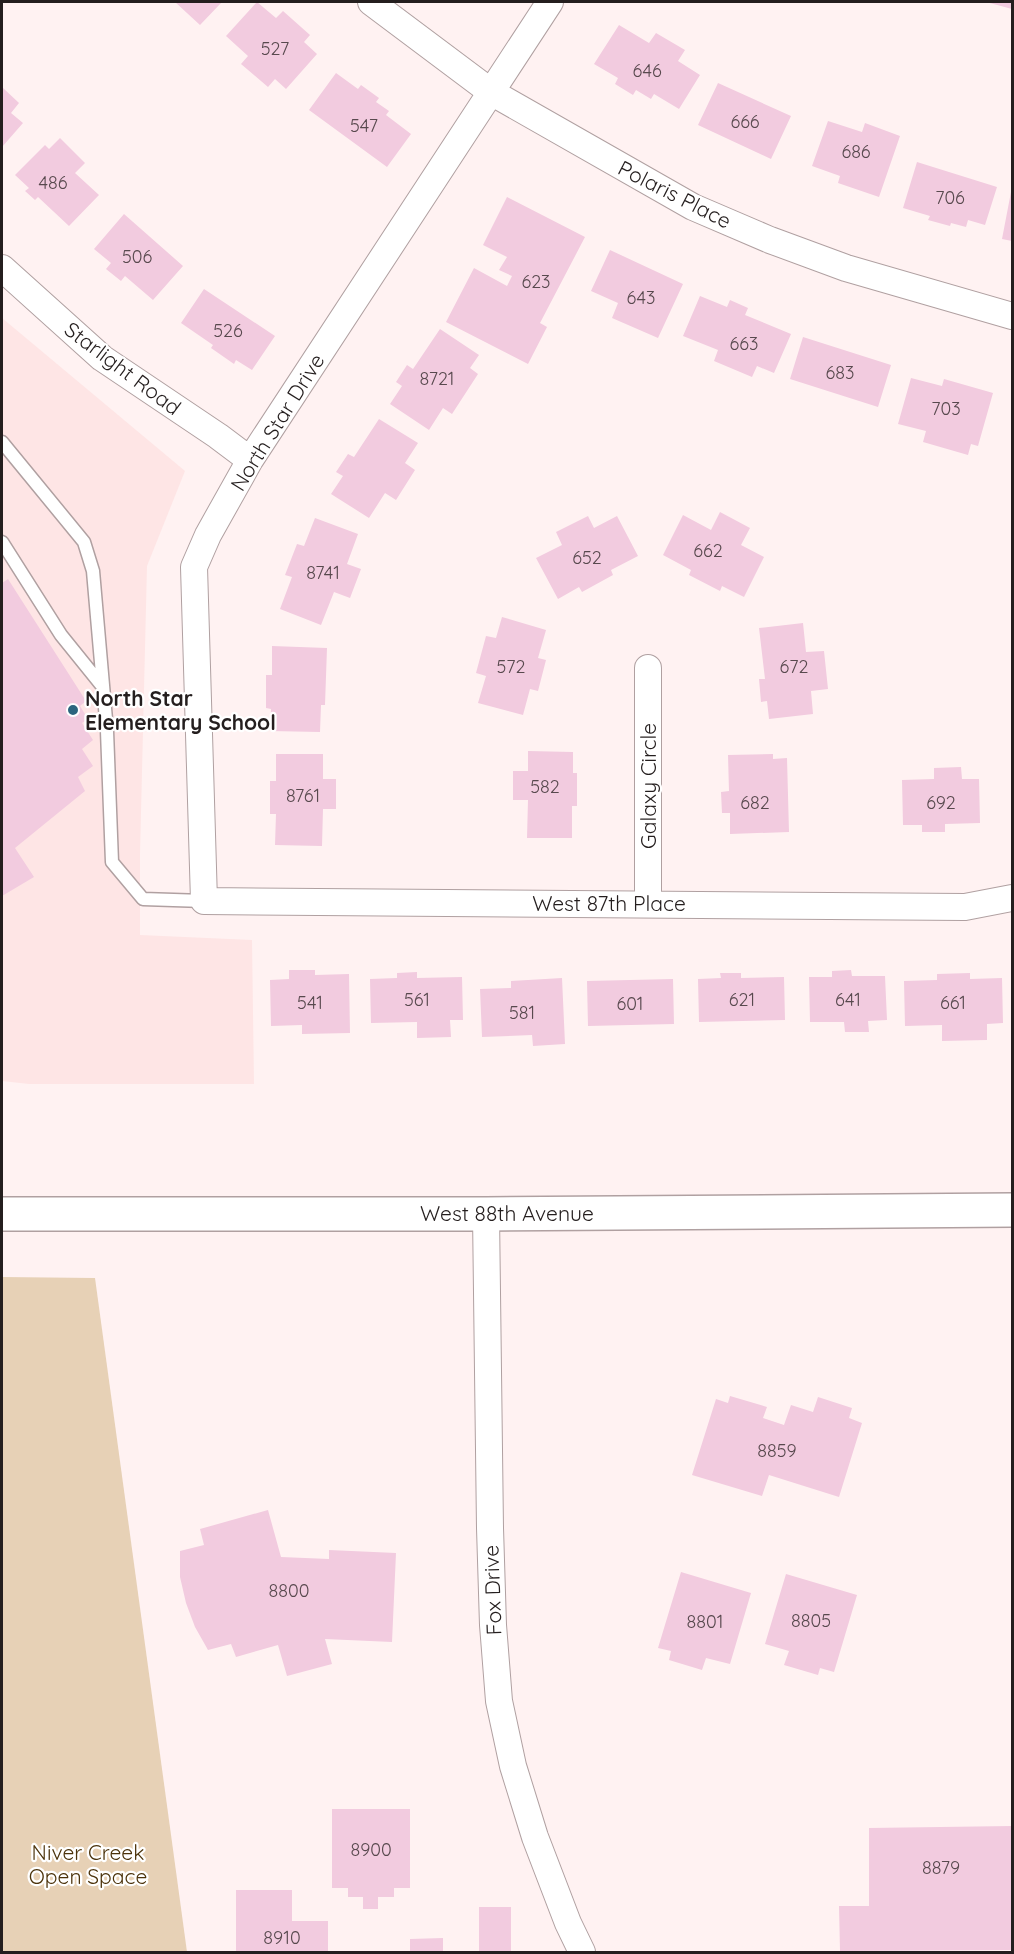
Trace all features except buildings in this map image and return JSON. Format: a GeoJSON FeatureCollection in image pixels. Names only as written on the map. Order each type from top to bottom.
{"type":"FeatureCollection","features":[{"type":"Feature","properties":{"kind":"main road","name":"West 88th Avenue"},"geometry":{"type":"LineString","coordinates":[[2,1214],[486,1214],[1012,1210]]}},
{"type":"Feature","properties":{"kind":"street","name":"Polaris Place"},"geometry":{"type":"LineString","coordinates":[[371,2],[491,92],[693,207],[770,240],[846,268],[1012,316]]}},
{"type":"Feature","properties":{"kind":"street","name":"North Star Drive"},"geometry":{"type":"LineString","coordinates":[[204,901],[194,567],[208,536],[250,460],[550,2]]}},
{"type":"Feature","properties":{"kind":"street","name":"Starlight Road"},"geometry":{"type":"LineString","coordinates":[[2,268],[102,358],[250,460]]}},
{"type":"Feature","properties":{"kind":"street","name":"Galaxy Circle"},"geometry":{"type":"LineString","coordinates":[[648,668],[648,903]]}},
{"type":"Feature","properties":{"kind":"street","name":"West 87th Place"},"geometry":{"type":"LineString","coordinates":[[204,901],[965,907],[1012,898]]}},
{"type":"Feature","properties":{"kind":"street","name":"Fox Drive"},"geometry":{"type":"LineString","coordinates":[[486,1214],[490,1528],[493,1625],[499,1701],[513,1766],[535,1837],[582,1953]]}},
{"type":"Feature","properties":{"kind":"lane"},"geometry":{"type":"LineString","coordinates":[[2,442],[84,542],[93,571],[107,731],[112,862],[143,899],[204,901]]}},
{"type":"Feature","properties":{"kind":"lane"},"geometry":{"type":"LineString","coordinates":[[2,542],[61,634],[103,687]]}},
{"type":"Feature","properties":{"kind":"shaded area","name":"North Star Elementary School"},"geometry":{"type":"Polygon","coordinates":[[[2,318],[185,471],[147,566],[140,935],[252,940],[254,1084],[29,1084],[2,1081],[2,318]]]}},
{"type":"Feature","properties":{"kind":"green space","name":"Niver Creek Open Space"},"geometry":{"type":"Polygon","coordinates":[[[2,1277],[95,1278],[187,1952],[2,1952],[2,1277]]]}},
{"type":"Feature","properties":{"kind":"place","name":"North Star Elementary School"},"geometry":{"type":"Point","coordinates":[73,710]}}]}
